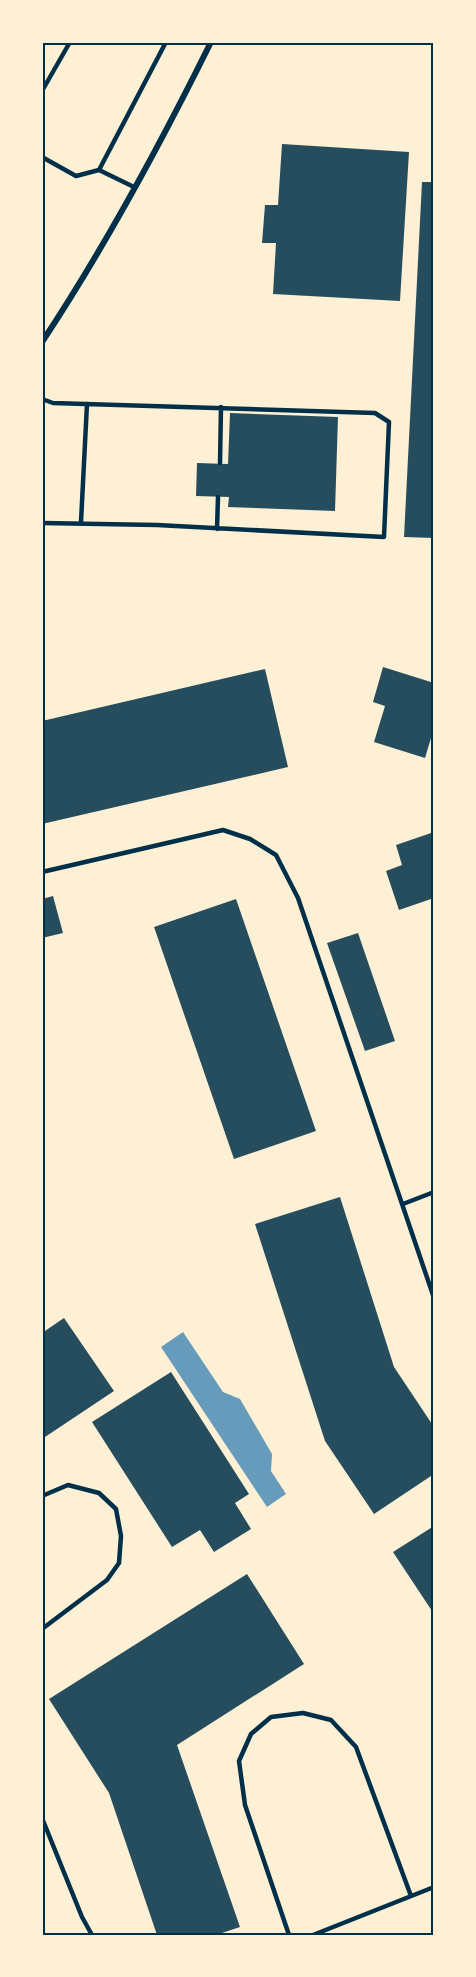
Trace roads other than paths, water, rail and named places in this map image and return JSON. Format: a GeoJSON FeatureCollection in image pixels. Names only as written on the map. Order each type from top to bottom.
{"type":"FeatureCollection","features":[{"type":"Feature","properties":{"kind":"street"},"geometry":{"type":"LineString","coordinates":[[42,342],[75,292],[211,42]]}},
{"type":"Feature","properties":{"kind":"lane"},"geometry":{"type":"LineString","coordinates":[[42,91],[70,42]]}},
{"type":"Feature","properties":{"kind":"lane"},"geometry":{"type":"LineString","coordinates":[[99,170],[166,42]]}},
{"type":"Feature","properties":{"kind":"lane"},"geometry":{"type":"LineString","coordinates":[[42,157],[76,176],[99,170],[134,187]]}},
{"type":"Feature","properties":{"kind":"lane"},"geometry":{"type":"LineString","coordinates":[[42,399],[53,404],[375,413],[389,422],[384,537],[157,525],[42,523]]}},
{"type":"Feature","properties":{"kind":"lane"},"geometry":{"type":"LineString","coordinates":[[81,522],[87,404]]}},
{"type":"Feature","properties":{"kind":"lane"},"geometry":{"type":"LineString","coordinates":[[220,463],[221,407]]}},
{"type":"Feature","properties":{"kind":"lane"},"geometry":{"type":"LineString","coordinates":[[217,528],[218,497]]}},
{"type":"Feature","properties":{"kind":"lane"},"geometry":{"type":"LineString","coordinates":[[42,872],[223,830],[250,839],[276,855],[298,898],[434,1298]]}},
{"type":"Feature","properties":{"kind":"lane"},"geometry":{"type":"LineString","coordinates":[[403,1204],[434,1192]]}},
{"type":"Feature","properties":{"kind":"lane"},"geometry":{"type":"LineString","coordinates":[[42,1496],[68,1485],[99,1493],[116,1509],[121,1536],[119,1563],[107,1580],[42,1629]]}},
{"type":"Feature","properties":{"kind":"lane"},"geometry":{"type":"LineString","coordinates":[[289,1935],[245,1805],[239,1761],[251,1734],[271,1717],[303,1713],[331,1720],[356,1747],[411,1896]]}},
{"type":"Feature","properties":{"kind":"lane"},"geometry":{"type":"LineString","coordinates":[[42,1818],[82,1917],[92,1935]]}},
{"type":"Feature","properties":{"kind":"lane"},"geometry":{"type":"LineString","coordinates":[[313,1935],[434,1887]]}},
{"type":"Feature","properties":{"kind":"water"},"geometry":{"type":"Polygon","coordinates":[[[183,1332],[223,1392],[240,1399],[272,1454],[271,1471],[286,1494],[267,1507],[161,1347],[183,1332]]]}}]}
